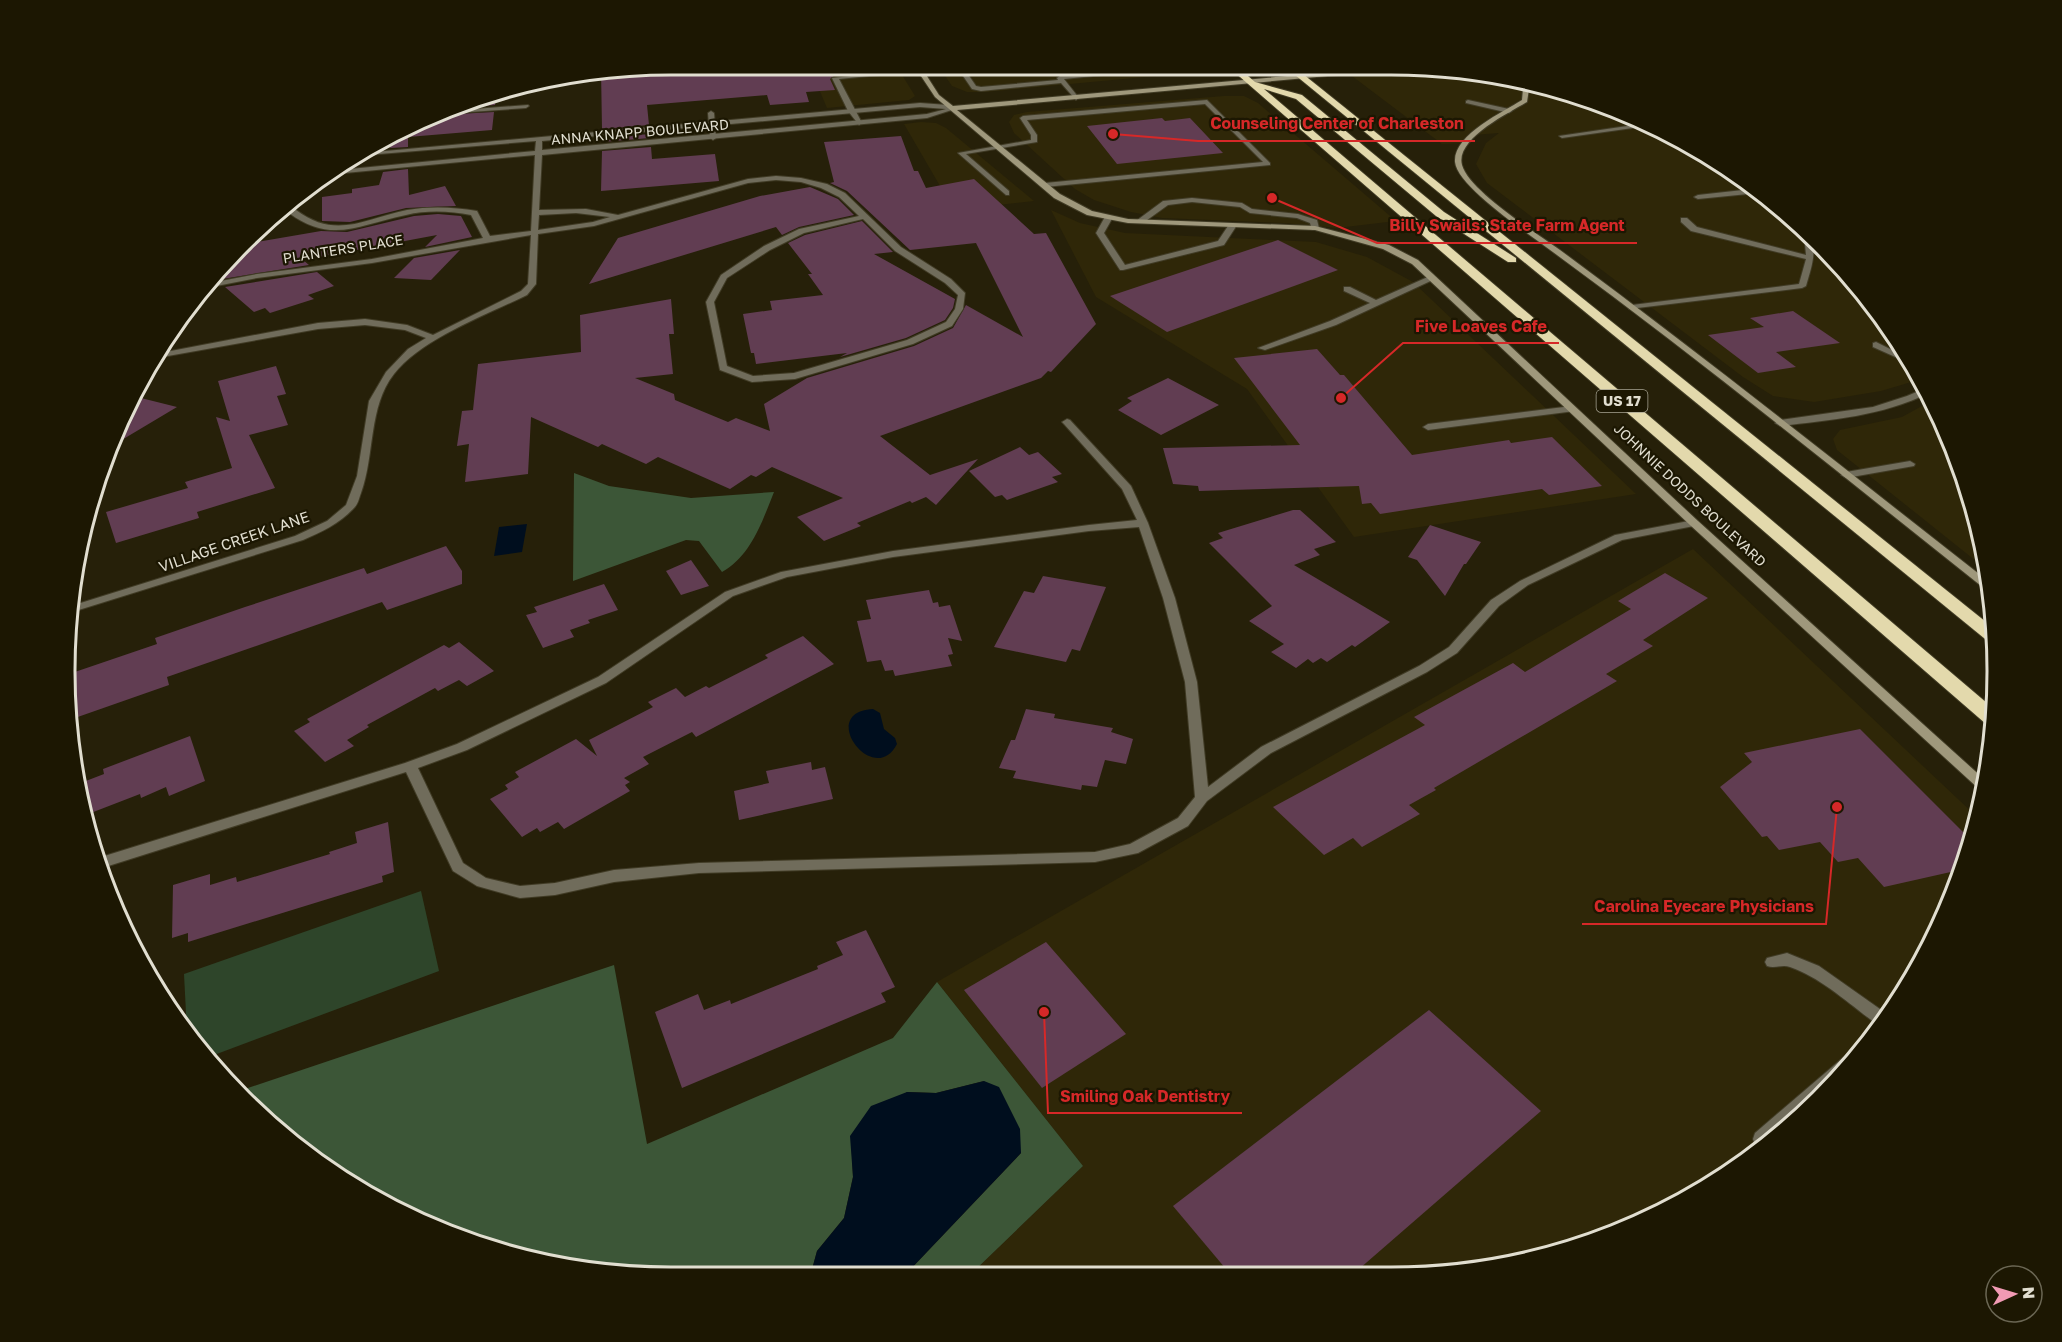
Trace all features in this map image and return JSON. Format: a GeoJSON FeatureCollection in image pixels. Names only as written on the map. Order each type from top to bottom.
{"type":"FeatureCollection","features":[{"type":"Feature","properties":{"kind":"highway","name":"JOHNNIE DODDS BOULEVARD"},"geometry":{"type":"LineString","coordinates":[[1241,75],[1986,713]]}},
{"type":"Feature","properties":{"kind":"highway"},"geometry":{"type":"LineString","coordinates":[[1294,75],[1303,78]]}},
{"type":"Feature","properties":{"kind":"highway"},"geometry":{"type":"LineString","coordinates":[[1299,75],[1986,631]]}},
{"type":"Feature","properties":{"kind":"highway"},"geometry":{"type":"LineString","coordinates":[[1250,83],[1299,97],[1440,214],[1592,312]]}},
{"type":"Feature","properties":{"kind":"street"},"geometry":{"type":"LineString","coordinates":[[859,123],[850,111],[835,78],[867,75]]}},
{"type":"Feature","properties":{"kind":"street","name":"JOHNNIE DODDS BOULEVARD"},"geometry":{"type":"LineString","coordinates":[[923,75],[938,96],[1057,196],[1090,213],[1140,221],[1315,228],[1386,247],[1415,262],[1694,523],[1977,780]]}},
{"type":"Feature","properties":{"kind":"street"},"geometry":{"type":"LineString","coordinates":[[965,75],[974,88],[1063,81]]}},
{"type":"Feature","properties":{"kind":"street"},"geometry":{"type":"LineString","coordinates":[[1076,98],[1060,78],[1094,75]]}},
{"type":"Feature","properties":{"kind":"street","name":"ANNA KNAPP BOULEVARD"},"geometry":{"type":"LineString","coordinates":[[376,154],[920,105],[955,108],[1329,75]]}},
{"type":"Feature","properties":{"kind":"street"},"geometry":{"type":"LineString","coordinates":[[1526,90],[1525,101],[1482,127],[1464,143],[1458,164],[1468,181],[1503,212],[1632,307],[1980,578]]}},
{"type":"Feature","properties":{"kind":"street"},"geometry":{"type":"LineString","coordinates":[[1006,193],[961,153],[1035,141],[1034,135],[1023,118],[1207,102],[1268,164],[1045,184]]}},
{"type":"Feature","properties":{"kind":"street"},"geometry":{"type":"LineString","coordinates":[[1468,102],[1509,111]]}},
{"type":"Feature","properties":{"kind":"street"},"geometry":{"type":"LineString","coordinates":[[468,111],[526,106]]}},
{"type":"Feature","properties":{"kind":"street","name":"ANNA KNAPP BOULEVARD"},"geometry":{"type":"LineString","coordinates":[[346,171],[927,116],[955,108]]}},
{"type":"Feature","properties":{"kind":"street"},"geometry":{"type":"LineString","coordinates":[[711,113],[712,138]]}},
{"type":"Feature","properties":{"kind":"street"},"geometry":{"type":"LineString","coordinates":[[1562,136],[1634,126]]}},
{"type":"Feature","properties":{"kind":"street","name":"VILLAGE CREEK LANE"},"geometry":{"type":"LineString","coordinates":[[79,607],[299,538],[331,523],[351,506],[362,476],[374,401],[389,374],[411,351],[524,293],[532,284],[539,140]]}},
{"type":"Feature","properties":{"kind":"street","name":"PLANTERS PLACE"},"geometry":{"type":"LineString","coordinates":[[218,284],[257,276],[372,261],[488,239],[594,224],[748,181],[776,178],[801,180],[824,186],[842,195],[898,249],[948,281],[962,295],[959,309],[949,324],[910,342],[795,376],[752,379],[723,368],[710,302],[724,277],[767,248],[802,231],[864,218]]}},
{"type":"Feature","properties":{"kind":"street"},"geometry":{"type":"LineString","coordinates":[[1698,197],[1746,192]]}},
{"type":"Feature","properties":{"kind":"street"},"geometry":{"type":"LineString","coordinates":[[1140,221],[1166,203],[1208,201],[1242,205],[1250,211],[1298,216],[1314,222],[1315,228]]}},
{"type":"Feature","properties":{"kind":"street"},"geometry":{"type":"LineString","coordinates":[[535,213],[573,209],[595,210],[618,217]]}},
{"type":"Feature","properties":{"kind":"street","name":"PLANTERS PLACE"},"geometry":{"type":"LineString","coordinates":[[292,211],[305,223],[319,228],[346,228],[396,214],[433,210],[474,213],[488,239]]}},
{"type":"Feature","properties":{"kind":"street"},"geometry":{"type":"LineString","coordinates":[[1109,217],[1100,233],[1123,268],[1221,243],[1233,225]]}},
{"type":"Feature","properties":{"kind":"street"},"geometry":{"type":"LineString","coordinates":[[1684,220],[1694,229],[1810,258]]}},
{"type":"Feature","properties":{"kind":"street"},"geometry":{"type":"LineString","coordinates":[[1632,307],[1802,286],[1810,258],[1809,247]]}},
{"type":"Feature","properties":{"kind":"street"},"geometry":{"type":"LineString","coordinates":[[1262,348],[1333,323],[1433,278]]}},
{"type":"Feature","properties":{"kind":"street"},"geometry":{"type":"LineString","coordinates":[[1347,289],[1377,304]]}},
{"type":"Feature","properties":{"kind":"street"},"geometry":{"type":"LineString","coordinates":[[166,355],[318,326],[365,322],[407,328],[433,338]]}},
{"type":"Feature","properties":{"kind":"street"},"geometry":{"type":"LineString","coordinates":[[1876,345],[1896,355]]}},
{"type":"Feature","properties":{"kind":"street"},"geometry":{"type":"LineString","coordinates":[[1780,423],[1884,408],[1919,395]]}},
{"type":"Feature","properties":{"kind":"street"},"geometry":{"type":"LineString","coordinates":[[1428,427],[1572,409]]}},
{"type":"Feature","properties":{"kind":"street"},"geometry":{"type":"LineString","coordinates":[[1067,422],[1127,488],[1143,523],[1169,598],[1191,682],[1202,798]]}},
{"type":"Feature","properties":{"kind":"street"},"geometry":{"type":"LineString","coordinates":[[1846,475],[1910,464]]}},
{"type":"Feature","properties":{"kind":"street"},"geometry":{"type":"LineString","coordinates":[[106,861],[410,766],[462,747],[602,680],[729,594],[785,574],[905,552],[1143,523]]}},
{"type":"Feature","properties":{"kind":"street"},"geometry":{"type":"LineString","coordinates":[[410,766],[458,867],[482,882],[520,892],[555,889],[614,876],[699,868],[1095,857],[1133,849],[1183,822],[1202,798],[1266,750],[1424,669],[1453,650],[1495,603],[1524,583],[1619,537],[1694,523]]}},
{"type":"Feature","properties":{"kind":"street"},"geometry":{"type":"LineString","coordinates":[[1772,962],[1787,959],[1814,970],[1877,1016]]}},
{"type":"Feature","properties":{"kind":"shaded area"},"geometry":{"type":"Polygon","coordinates":[[[813,75],[902,75],[915,96],[909,100],[827,108],[813,75]]]}},
{"type":"Feature","properties":{"kind":"shaded area"},"geometry":{"type":"Polygon","coordinates":[[[944,75],[1167,75],[985,92],[967,92],[952,86],[944,75]]]}},
{"type":"Feature","properties":{"kind":"shaded area"},"geometry":{"type":"Polygon","coordinates":[[[1351,75],[1430,76],[1507,86],[1583,107],[1655,136],[1722,175],[1784,223],[1839,278],[1864,308],[1887,340],[1912,381],[1881,391],[1814,402],[1773,396],[1743,377],[1487,183],[1476,164],[1486,143],[1499,133],[1473,135],[1464,143],[1442,144],[1351,75]]]}},
{"type":"Feature","properties":{"kind":"shaded area"},"geometry":{"type":"Polygon","coordinates":[[[1244,96],[1258,103],[1396,221],[1337,228],[1284,223],[1162,218],[1131,212],[1094,200],[1075,189],[1014,133],[1009,122],[1014,115],[1027,112],[1244,96]]]}},
{"type":"Feature","properties":{"kind":"shaded area"},"geometry":{"type":"Polygon","coordinates":[[[936,123],[946,128],[1034,201],[954,210],[904,124],[936,123]]]}},
{"type":"Feature","properties":{"kind":"shaded area"},"geometry":{"type":"Polygon","coordinates":[[[1051,210],[1080,223],[1125,233],[1316,242],[1367,257],[1413,282],[1636,494],[1354,537],[1247,389],[1096,297],[1051,210]]]}},
{"type":"Feature","properties":{"kind":"shaded area"},"geometry":{"type":"Polygon","coordinates":[[[1925,405],[1926,407],[1955,479],[1967,517],[1977,562],[1837,450],[1833,439],[1840,430],[1902,417],[1925,405]]]}},
{"type":"Feature","properties":{"kind":"shaded area"},"geometry":{"type":"Polygon","coordinates":[[[1693,549],[1970,811],[1942,899],[1907,969],[1864,1034],[1839,1064],[1784,1119],[1722,1167],[1655,1206],[1583,1235],[1507,1256],[1430,1266],[1391,1267],[978,1267],[1083,1166],[937,982],[1693,549]]]}},
{"type":"Feature","properties":{"kind":"green space"},"geometry":{"type":"Polygon","coordinates":[[[574,473],[609,486],[691,498],[774,492],[748,548],[741,557],[722,572],[699,541],[686,540],[573,581],[574,473]]]}},
{"type":"Feature","properties":{"kind":"green space"},"geometry":{"type":"Polygon","coordinates":[[[421,891],[439,971],[215,1055],[186,1018],[184,974],[421,891]]]}},
{"type":"Feature","properties":{"kind":"green space"},"geometry":{"type":"Polygon","coordinates":[[[614,965],[647,1144],[893,1038],[937,982],[1083,1166],[978,1267],[913,1267],[1021,1153],[984,1081],[936,1093],[907,1092],[851,1136],[853,1177],[844,1218],[817,1251],[813,1267],[632,1266],[555,1256],[517,1247],[443,1222],[407,1206],[340,1167],[308,1144],[247,1088],[614,965]]]}},
{"type":"Feature","properties":{"kind":"water"},"geometry":{"type":"Polygon","coordinates":[[[527,524],[522,552],[494,556],[499,527],[527,524]]]}},
{"type":"Feature","properties":{"kind":"water"},"geometry":{"type":"Polygon","coordinates":[[[873,709],[880,713],[884,729],[895,738],[897,744],[887,756],[876,758],[864,753],[849,733],[849,722],[857,713],[873,709]]]}},
{"type":"Feature","properties":{"kind":"water"},"geometry":{"type":"Polygon","coordinates":[[[984,1081],[999,1087],[1020,1129],[1021,1153],[913,1267],[813,1267],[817,1251],[844,1218],[853,1177],[850,1136],[871,1106],[907,1092],[936,1093],[984,1081]]]}},
{"type":"Feature","properties":{"kind":"building"},"geometry":{"type":"Polygon","coordinates":[[[671,75],[835,75],[830,79],[835,90],[806,92],[809,102],[770,105],[767,95],[647,105],[649,125],[602,129],[601,79],[671,75]]]}},
{"type":"Feature","properties":{"kind":"building"},"geometry":{"type":"Polygon","coordinates":[[[494,112],[492,130],[408,137],[408,147],[390,148],[391,145],[407,136],[460,114],[494,112]]]}},
{"type":"Feature","properties":{"kind":"building"},"geometry":{"type":"Polygon","coordinates":[[[1162,118],[1165,121],[1190,118],[1223,153],[1117,164],[1087,126],[1162,118]]]}},
{"type":"Feature","properties":{"kind":"building"},"geometry":{"type":"Polygon","coordinates":[[[650,134],[650,138],[602,142],[602,138],[650,134]]]}},
{"type":"Feature","properties":{"kind":"building"},"geometry":{"type":"Polygon","coordinates":[[[901,136],[914,171],[918,171],[926,188],[974,179],[1034,234],[1046,233],[1096,324],[1051,372],[1048,371],[1041,378],[880,436],[930,475],[978,459],[936,505],[926,497],[912,503],[910,501],[857,523],[861,526],[824,541],[797,517],[843,498],[772,467],[756,477],[751,475],[730,489],[658,457],[646,464],[602,444],[598,447],[531,417],[528,474],[465,482],[469,444],[457,446],[462,411],[473,410],[478,364],[581,352],[580,315],[671,299],[674,334],[669,334],[673,374],[635,378],[674,394],[675,400],[728,422],[736,418],[770,431],[764,404],[807,378],[914,346],[953,328],[966,305],[1023,337],[976,243],[910,250],[847,191],[830,183],[834,182],[824,142],[901,136]]]}},
{"type":"Feature","properties":{"kind":"building"},"geometry":{"type":"Polygon","coordinates":[[[651,147],[652,159],[715,154],[719,181],[601,191],[602,151],[651,147]]]}},
{"type":"Feature","properties":{"kind":"building"},"geometry":{"type":"Polygon","coordinates":[[[408,169],[409,195],[445,186],[456,206],[406,208],[350,222],[322,221],[322,197],[352,193],[352,189],[379,185],[383,172],[408,169]]]}},
{"type":"Feature","properties":{"kind":"building"},"geometry":{"type":"Polygon","coordinates":[[[810,187],[838,199],[854,215],[799,227],[782,235],[776,227],[589,284],[618,238],[760,196],[810,187]]]}},
{"type":"Feature","properties":{"kind":"building"},"geometry":{"type":"Polygon","coordinates":[[[438,214],[461,216],[472,237],[425,247],[437,235],[303,260],[309,265],[222,279],[259,242],[321,231],[347,232],[414,216],[438,214]]]}},
{"type":"Feature","properties":{"kind":"building"},"geometry":{"type":"Polygon","coordinates":[[[862,221],[893,252],[874,254],[955,299],[953,308],[945,320],[906,338],[840,357],[847,353],[756,364],[754,353],[751,353],[743,314],[772,310],[770,301],[823,295],[808,274],[812,274],[788,243],[805,235],[862,221]]]}},
{"type":"Feature","properties":{"kind":"building"},"geometry":{"type":"Polygon","coordinates":[[[1278,240],[1338,270],[1167,332],[1110,296],[1278,240]]]}},
{"type":"Feature","properties":{"kind":"building"},"geometry":{"type":"Polygon","coordinates":[[[460,250],[431,280],[394,278],[414,258],[460,250]]]}},
{"type":"Feature","properties":{"kind":"building"},"geometry":{"type":"Polygon","coordinates":[[[317,272],[334,286],[308,295],[314,299],[270,313],[265,308],[254,312],[225,287],[317,272]]]}},
{"type":"Feature","properties":{"kind":"building"},"geometry":{"type":"Polygon","coordinates":[[[1793,311],[1840,343],[1776,352],[1796,367],[1758,373],[1708,335],[1764,327],[1750,318],[1793,311]]]}},
{"type":"Feature","properties":{"kind":"building"},"geometry":{"type":"Polygon","coordinates":[[[1317,349],[1340,375],[1344,375],[1412,455],[1509,440],[1511,443],[1552,437],[1602,486],[1549,495],[1542,489],[1380,514],[1371,503],[1362,504],[1359,486],[1199,491],[1198,486],[1173,484],[1163,448],[1300,445],[1234,358],[1317,349]]]}},
{"type":"Feature","properties":{"kind":"building"},"geometry":{"type":"Polygon","coordinates":[[[276,366],[286,394],[277,396],[288,425],[249,435],[275,488],[197,512],[199,518],[116,543],[106,512],[188,488],[185,482],[232,468],[216,417],[230,421],[218,381],[276,366]]]}},
{"type":"Feature","properties":{"kind":"building"},"geometry":{"type":"Polygon","coordinates":[[[1168,378],[1219,405],[1161,435],[1118,410],[1132,401],[1127,398],[1168,378]]]}},
{"type":"Feature","properties":{"kind":"building"},"geometry":{"type":"Polygon","coordinates":[[[141,398],[177,407],[121,440],[141,398]]]}},
{"type":"Feature","properties":{"kind":"building"},"geometry":{"type":"Polygon","coordinates":[[[1020,447],[1029,455],[1038,452],[1062,474],[1052,477],[1058,482],[1007,500],[1002,495],[995,497],[969,471],[1020,447]]]}},
{"type":"Feature","properties":{"kind":"building"},"geometry":{"type":"Polygon","coordinates":[[[1293,510],[1300,510],[1336,542],[1314,549],[1320,555],[1294,565],[1390,622],[1355,647],[1352,645],[1327,662],[1321,658],[1313,663],[1308,659],[1296,668],[1271,652],[1284,644],[1249,621],[1272,606],[1209,543],[1223,538],[1218,533],[1293,510]]]}},
{"type":"Feature","properties":{"kind":"building"},"geometry":{"type":"Polygon","coordinates":[[[1430,525],[1481,542],[1464,564],[1445,596],[1417,560],[1408,557],[1430,525]]]}},
{"type":"Feature","properties":{"kind":"building"},"geometry":{"type":"Polygon","coordinates":[[[446,546],[462,571],[462,584],[387,610],[382,602],[167,677],[169,685],[77,717],[75,672],[157,644],[155,638],[245,607],[364,568],[367,574],[446,546]]]}},
{"type":"Feature","properties":{"kind":"building"},"geometry":{"type":"Polygon","coordinates":[[[691,560],[709,586],[681,595],[666,571],[691,560]]]}},
{"type":"Feature","properties":{"kind":"building"},"geometry":{"type":"Polygon","coordinates":[[[1665,573],[1708,598],[1643,640],[1653,646],[1606,674],[1617,681],[1434,788],[1436,790],[1409,805],[1420,814],[1362,847],[1353,838],[1324,855],[1273,807],[1425,725],[1414,717],[1513,663],[1525,672],[1631,609],[1618,601],[1665,573]]]}},
{"type":"Feature","properties":{"kind":"building"},"geometry":{"type":"Polygon","coordinates":[[[1043,576],[1106,587],[1080,651],[1072,649],[1066,662],[994,647],[1024,591],[1034,593],[1043,576]]]}},
{"type":"Feature","properties":{"kind":"building"},"geometry":{"type":"Polygon","coordinates":[[[604,584],[618,610],[588,620],[590,623],[570,630],[574,637],[543,648],[526,615],[537,612],[534,607],[604,584]]]}},
{"type":"Feature","properties":{"kind":"building"},"geometry":{"type":"Polygon","coordinates":[[[929,590],[933,603],[938,602],[939,607],[950,605],[962,641],[948,638],[953,654],[948,655],[952,666],[895,676],[893,670],[885,671],[881,660],[867,662],[857,621],[871,619],[866,600],[929,590]]]}},
{"type":"Feature","properties":{"kind":"building"},"geometry":{"type":"Polygon","coordinates":[[[803,636],[834,664],[696,737],[692,732],[643,757],[649,764],[624,778],[630,782],[625,785],[630,791],[564,829],[558,822],[540,832],[537,828],[522,837],[490,799],[508,789],[505,785],[519,777],[515,772],[576,739],[597,756],[589,740],[653,707],[648,702],[676,688],[685,697],[706,686],[709,688],[768,658],[765,655],[803,636]]]}},
{"type":"Feature","properties":{"kind":"building"},"geometry":{"type":"Polygon","coordinates":[[[459,642],[494,671],[467,686],[459,680],[438,691],[435,688],[367,725],[369,727],[347,740],[354,746],[325,762],[294,731],[310,722],[307,719],[444,645],[449,648],[459,642]]]}},
{"type":"Feature","properties":{"kind":"building"},"geometry":{"type":"Polygon","coordinates":[[[1026,709],[1055,714],[1054,718],[1113,728],[1111,732],[1133,739],[1126,764],[1105,760],[1097,787],[1082,785],[1081,790],[1013,778],[1016,771],[999,768],[1011,740],[1015,740],[1026,709]]]}},
{"type":"Feature","properties":{"kind":"building"},"geometry":{"type":"Polygon","coordinates":[[[1860,729],[1964,833],[1952,872],[1884,887],[1858,858],[1838,862],[1820,842],[1779,850],[1767,836],[1762,837],[1720,787],[1752,762],[1744,753],[1860,729]]]}},
{"type":"Feature","properties":{"kind":"building"},"geometry":{"type":"Polygon","coordinates":[[[190,736],[205,781],[169,796],[166,787],[141,798],[140,794],[92,813],[85,781],[104,774],[103,769],[190,736]]]}},
{"type":"Feature","properties":{"kind":"building"},"geometry":{"type":"Polygon","coordinates":[[[811,762],[812,770],[825,767],[833,799],[739,820],[734,791],[769,783],[766,771],[811,762]]]}},
{"type":"Feature","properties":{"kind":"building"},"geometry":{"type":"Polygon","coordinates":[[[388,822],[394,872],[382,876],[383,882],[188,942],[188,933],[172,938],[173,885],[210,874],[210,885],[236,877],[237,882],[330,854],[329,852],[357,843],[355,832],[388,822]]]}},
{"type":"Feature","properties":{"kind":"building"},"geometry":{"type":"Polygon","coordinates":[[[866,930],[895,987],[881,993],[886,1002],[682,1088],[655,1012],[698,994],[704,1010],[730,1000],[731,1004],[818,969],[817,966],[843,955],[836,942],[866,930]]]}},
{"type":"Feature","properties":{"kind":"building"},"geometry":{"type":"Polygon","coordinates":[[[1046,942],[1126,1034],[1042,1088],[964,990],[1046,942]]]}},
{"type":"Feature","properties":{"kind":"building"},"geometry":{"type":"Polygon","coordinates":[[[1429,1010],[1541,1111],[1361,1267],[1224,1267],[1173,1206],[1429,1010]]]}},
{"type":"Feature","properties":{"kind":"place","name":"Counseling Center of Charleston"},"geometry":{"type":"Point","coordinates":[1113,134]}},
{"type":"Feature","properties":{"kind":"place","name":"Billy Swails: State Farm Agent"},"geometry":{"type":"Point","coordinates":[1272,198]}},
{"type":"Feature","properties":{"kind":"place","name":"Five Loaves Cafe"},"geometry":{"type":"Point","coordinates":[1341,398]}},
{"type":"Feature","properties":{"kind":"place","name":"Carolina Eyecare Physicians"},"geometry":{"type":"Point","coordinates":[1837,807]}},
{"type":"Feature","properties":{"kind":"place","name":"Smiling Oak Dentistry"},"geometry":{"type":"Point","coordinates":[1044,1012]}}]}
